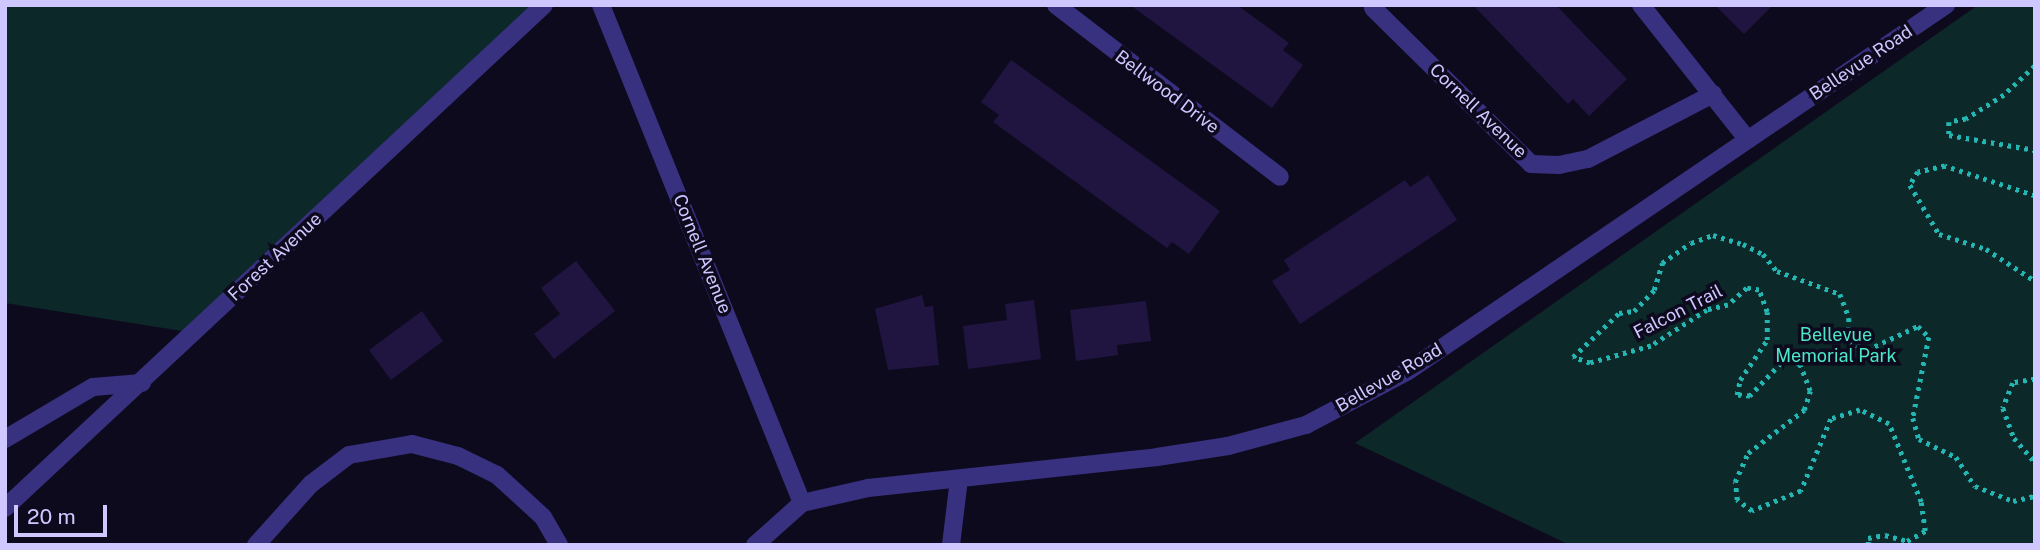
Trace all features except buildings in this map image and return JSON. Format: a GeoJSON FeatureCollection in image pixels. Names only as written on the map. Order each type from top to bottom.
{"type":"FeatureCollection","features":[{"type":"Feature","properties":{"kind":"street","name":"Forest Avenue"},"geometry":{"type":"LineString","coordinates":[[5,508],[544,5]]}},
{"type":"Feature","properties":{"kind":"street","name":"Cornell Avenue"},"geometry":{"type":"LineString","coordinates":[[601,5],[802,503]]}},
{"type":"Feature","properties":{"kind":"street","name":"Bellwood Drive"},"geometry":{"type":"LineString","coordinates":[[1056,5],[1280,177]]}},
{"type":"Feature","properties":{"kind":"street"},"geometry":{"type":"LineString","coordinates":[[1641,5],[1748,140]]}},
{"type":"Feature","properties":{"kind":"street","name":"Bellevue Road"},"geometry":{"type":"LineString","coordinates":[[755,545],[802,503],[868,488],[1157,457],[1228,446],[1306,425],[1408,371],[1946,5]]}},
{"type":"Feature","properties":{"kind":"street","name":"Cornell Avenue"},"geometry":{"type":"LineString","coordinates":[[1373,8],[1531,164],[1559,165],[1588,159],[1713,94]]}},
{"type":"Feature","properties":{"kind":"street"},"geometry":{"type":"LineString","coordinates":[[5,439],[93,387],[142,383]]}},
{"type":"Feature","properties":{"kind":"street"},"geometry":{"type":"LineString","coordinates":[[256,545],[311,484],[349,455],[412,444],[458,456],[496,475],[543,517],[559,545]]}},
{"type":"Feature","properties":{"kind":"street"},"geometry":{"type":"LineString","coordinates":[[951,545],[959,479]]}},
{"type":"Feature","properties":{"kind":"path"},"geometry":{"type":"LineString","coordinates":[[2035,66],[2004,95],[1966,119],[1949,122],[1949,135],[2035,150]]}},
{"type":"Feature","properties":{"kind":"path"},"geometry":{"type":"LineString","coordinates":[[2035,196],[1945,166],[1918,172],[1910,185],[1939,233],[1986,249],[2035,281]]}},
{"type":"Feature","properties":{"kind":"path","name":"Falcon Trail"},"geometry":{"type":"LineString","coordinates":[[1868,545],[1868,538],[1885,535],[1907,541],[1925,531],[1921,502],[1889,424],[1860,410],[1831,419],[1801,491],[1752,511],[1737,500],[1735,482],[1748,453],[1804,410],[1810,391],[1800,365],[1787,356],[1750,396],[1737,395],[1740,380],[1767,340],[1767,312],[1759,290],[1747,288],[1728,305],[1707,310],[1651,346],[1590,363],[1573,357],[1619,313],[1634,311],[1654,289],[1662,263],[1691,243],[1713,236],[1743,244],[1763,254],[1777,271],[1840,294],[1849,318],[1849,341],[1867,350],[1918,326],[1929,337],[1913,418],[1919,439],[1956,457],[1975,486],[2013,501],[2035,496]]}},
{"type":"Feature","properties":{"kind":"path"},"geometry":{"type":"LineString","coordinates":[[2035,379],[2014,383],[2003,408],[2014,438],[2035,462]]}},
{"type":"Feature","properties":{"kind":"green space"},"geometry":{"type":"Polygon","coordinates":[[[5,5],[544,5],[195,333],[5,303],[5,5]]]}},
{"type":"Feature","properties":{"kind":"green space","name":"Bellevue Memorial Park"},"geometry":{"type":"Polygon","coordinates":[[[1978,5],[2035,5],[2035,545],[1570,545],[1355,443],[1978,5]]]}}]}
